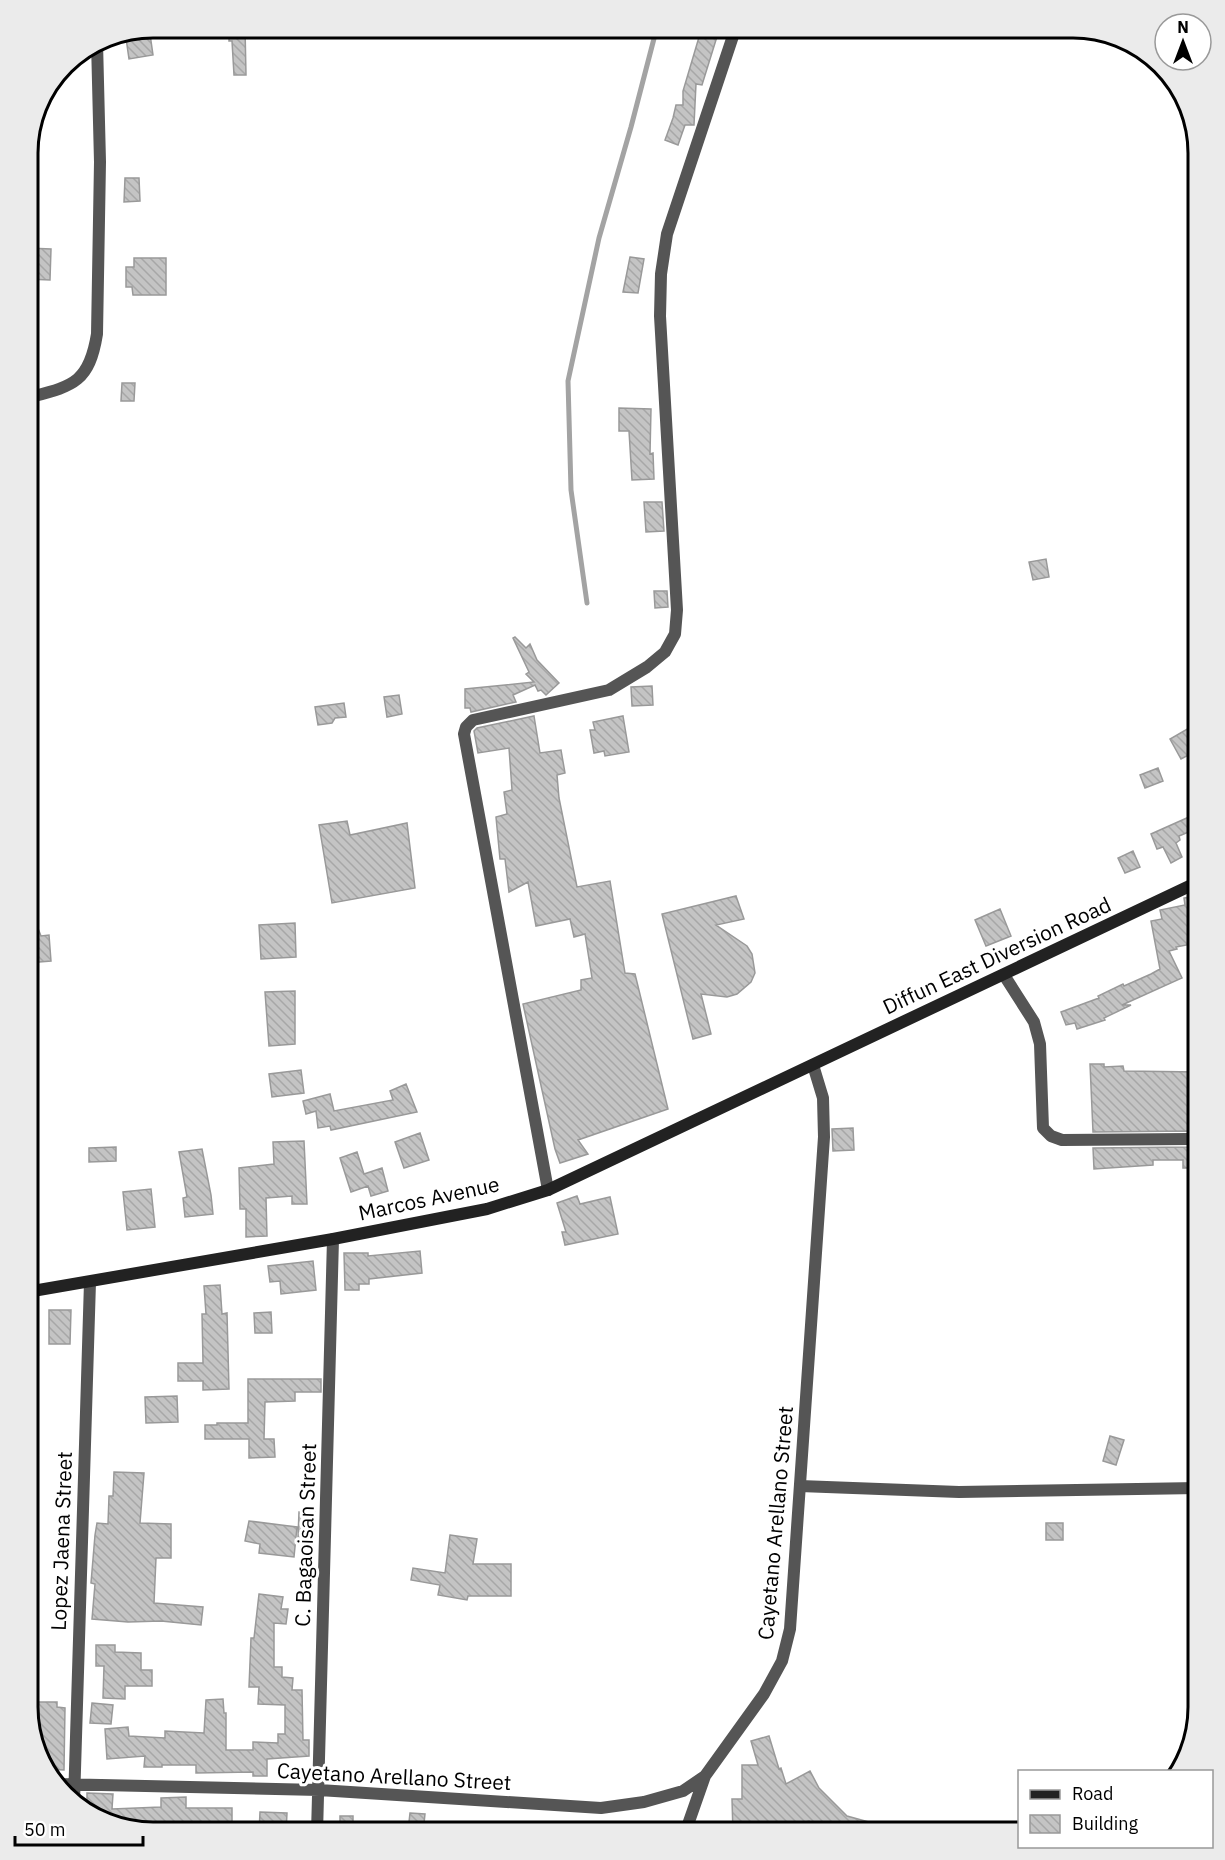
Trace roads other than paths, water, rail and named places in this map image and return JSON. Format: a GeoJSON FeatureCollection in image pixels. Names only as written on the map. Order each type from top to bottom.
{"type":"FeatureCollection","features":[{"type":"Feature","properties":{"kind":"main road","name":"Diffun East Diversion Road"},"geometry":{"type":"LineString","coordinates":[[813,1065],[1188,887]]}},
{"type":"Feature","properties":{"kind":"main road","name":"Marcos Avenue"},"geometry":{"type":"LineString","coordinates":[[38,1290],[333,1239],[487,1209],[548,1190],[813,1065]]}},
{"type":"Feature","properties":{"kind":"street"},"geometry":{"type":"LineString","coordinates":[[548,1190],[464,734],[466,726],[473,720],[609,690],[647,668],[665,652],[675,634],[677,610],[660,316],[661,274],[667,234],[732,38]]}},
{"type":"Feature","properties":{"kind":"street"},"geometry":{"type":"LineString","coordinates":[[38,395],[66,388],[83,374],[93,357],[97,334],[100,162],[97,52]]}},
{"type":"Feature","properties":{"kind":"street"},"geometry":{"type":"LineString","coordinates":[[1004,975],[1034,1022],[1040,1044],[1043,1128],[1051,1136],[1062,1140],[1188,1139]]}},
{"type":"Feature","properties":{"kind":"street","name":"Cayetano Arellano Street"},"geometry":{"type":"LineString","coordinates":[[68,1785],[319,1790],[601,1808],[644,1802],[682,1791],[705,1776],[764,1694],[782,1661],[790,1629],[824,1137],[823,1098],[813,1065]]}},
{"type":"Feature","properties":{"kind":"street","name":"C. Bagaoisan Street"},"geometry":{"type":"LineString","coordinates":[[318,1822],[333,1239]]}},
{"type":"Feature","properties":{"kind":"street","name":"Lopez Jaena Street"},"geometry":{"type":"LineString","coordinates":[[74,1791],[90,1281]]}},
{"type":"Feature","properties":{"kind":"street"},"geometry":{"type":"LineString","coordinates":[[800,1486],[959,1492],[1188,1488]]}},
{"type":"Feature","properties":{"kind":"street"},"geometry":{"type":"LineString","coordinates":[[689,1822],[705,1776]]}},
{"type":"Feature","properties":{"kind":"waterway"},"geometry":{"type":"LineString","coordinates":[[587,603],[571,490],[568,381],[599,238],[654,38]]}}]}
